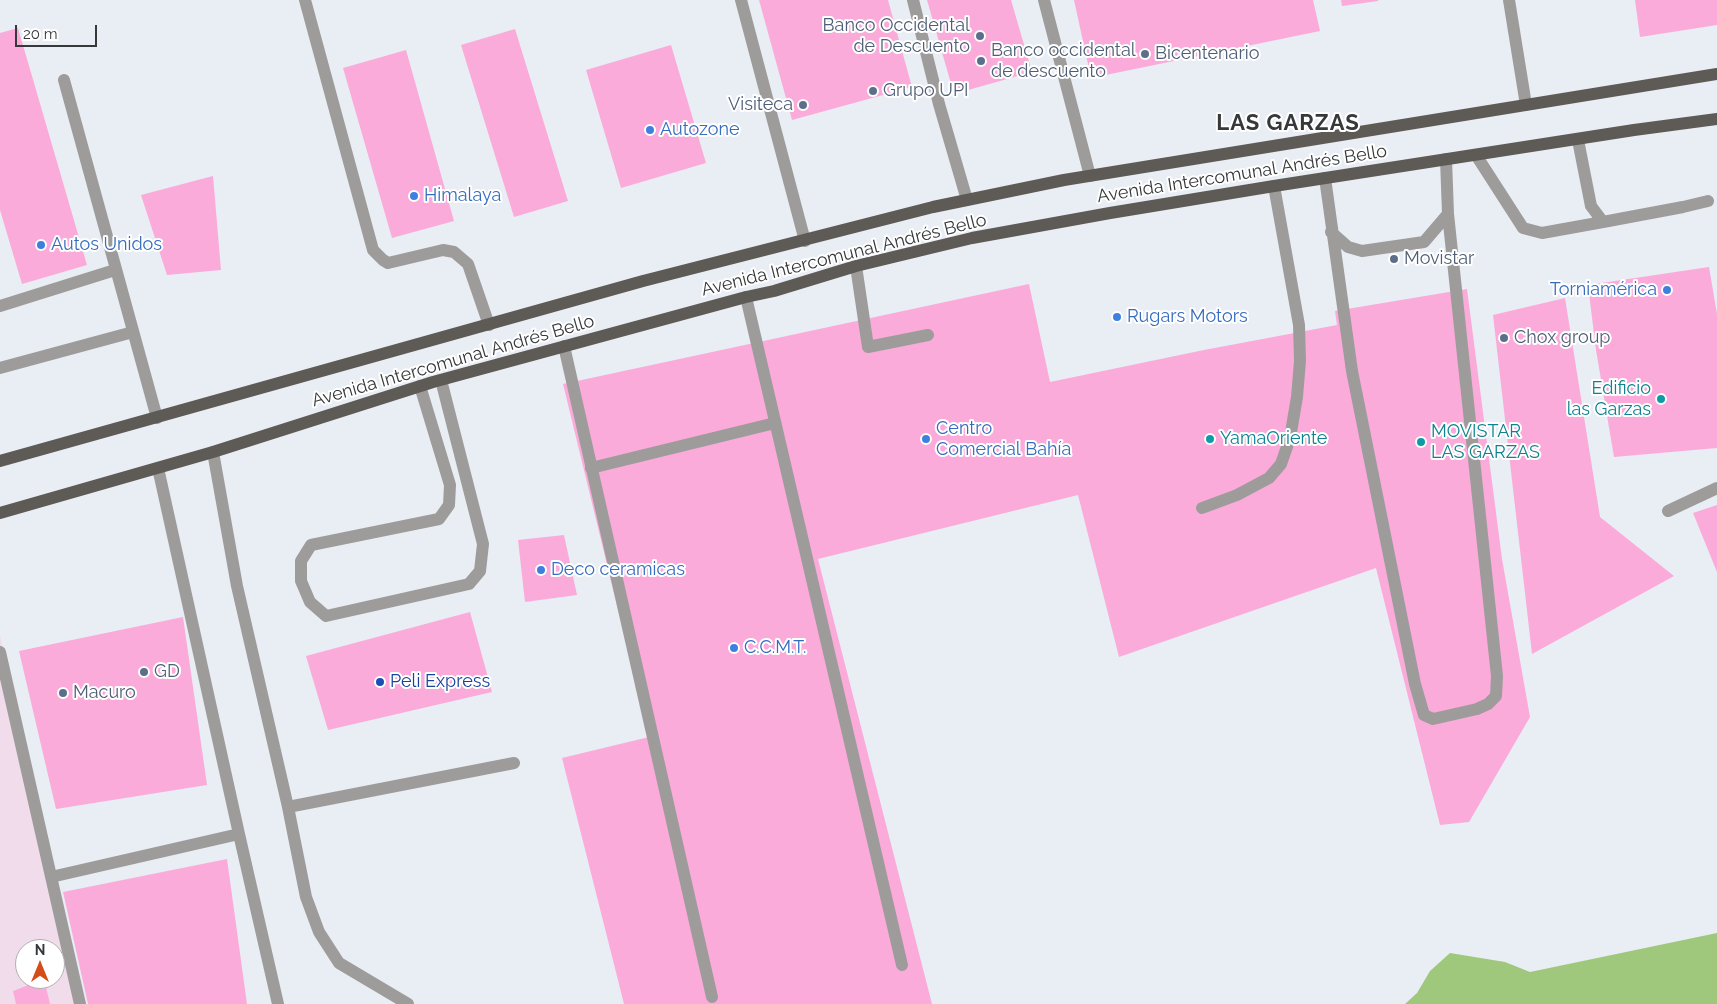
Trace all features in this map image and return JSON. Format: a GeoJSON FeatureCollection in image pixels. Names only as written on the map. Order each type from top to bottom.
{"type":"FeatureCollection","features":[{"type":"Feature","properties":{"kind":"main road","name":"Avenida Intercomunal Andrés Bello"},"geometry":{"type":"LineString","coordinates":[[0,461],[643,281],[933,207],[1090,176],[1717,74]]}},
{"type":"Feature","properties":{"kind":"main road","name":"Avenida Intercomunal Andrés Bello"},"geometry":{"type":"LineString","coordinates":[[0,513],[213,452],[441,380],[774,291],[856,266],[972,238],[1324,178],[1717,119]]}},
{"type":"Feature","properties":{"kind":"lane"},"geometry":{"type":"LineString","coordinates":[[305,0],[373,250],[388,263],[443,250],[454,252],[468,264],[490,325]]}},
{"type":"Feature","properties":{"kind":"lane"},"geometry":{"type":"LineString","coordinates":[[742,0],[805,240]]}},
{"type":"Feature","properties":{"kind":"lane"},"geometry":{"type":"LineString","coordinates":[[913,0],[939,104],[967,200]]}},
{"type":"Feature","properties":{"kind":"lane"},"geometry":{"type":"LineString","coordinates":[[1044,0],[1090,176]]}},
{"type":"Feature","properties":{"kind":"lane"},"geometry":{"type":"LineString","coordinates":[[1509,0],[1526,105]]}},
{"type":"Feature","properties":{"kind":"lane"},"geometry":{"type":"LineString","coordinates":[[64,80],[157,418]]}},
{"type":"Feature","properties":{"kind":"lane"},"geometry":{"type":"LineString","coordinates":[[1578,140],[1591,206],[1603,222]]}},
{"type":"Feature","properties":{"kind":"lane"},"geometry":{"type":"LineString","coordinates":[[1476,155],[1523,228],[1542,233],[1684,208],[1708,201]]}},
{"type":"Feature","properties":{"kind":"lane"},"geometry":{"type":"LineString","coordinates":[[1324,178],[1352,371],[1415,684],[1424,715],[1433,719],[1477,709],[1488,704],[1496,696],[1497,676],[1448,214],[1446,159]]}},
{"type":"Feature","properties":{"kind":"lane"},"geometry":{"type":"LineString","coordinates":[[1202,508],[1237,495],[1269,478],[1281,464],[1290,438],[1299,379],[1299,325],[1274,186]]}},
{"type":"Feature","properties":{"kind":"lane"},"geometry":{"type":"LineString","coordinates":[[1331,232],[1348,247],[1362,251],[1424,242],[1448,214]]}},
{"type":"Feature","properties":{"kind":"lane"},"geometry":{"type":"LineString","coordinates":[[856,266],[868,347],[928,335]]}},
{"type":"Feature","properties":{"kind":"lane"},"geometry":{"type":"LineString","coordinates":[[0,306],[115,270]]}},
{"type":"Feature","properties":{"kind":"lane"},"geometry":{"type":"LineString","coordinates":[[746,297],[902,965]]}},
{"type":"Feature","properties":{"kind":"lane"},"geometry":{"type":"LineString","coordinates":[[0,368],[133,332]]}},
{"type":"Feature","properties":{"kind":"lane"},"geometry":{"type":"LineString","coordinates":[[564,346],[712,997]]}},
{"type":"Feature","properties":{"kind":"lane"},"geometry":{"type":"LineString","coordinates":[[420,386],[450,485],[449,506],[439,519],[311,545],[301,561],[301,581],[310,602],[326,616],[469,584],[480,571],[483,544],[441,380]]}},
{"type":"Feature","properties":{"kind":"lane"},"geometry":{"type":"LineString","coordinates":[[591,468],[775,423]]}},
{"type":"Feature","properties":{"kind":"lane"},"geometry":{"type":"LineString","coordinates":[[213,452],[237,586],[288,807],[306,897],[318,932],[339,963],[408,1004]]}},
{"type":"Feature","properties":{"kind":"lane"},"geometry":{"type":"LineString","coordinates":[[158,468],[278,1004]]}},
{"type":"Feature","properties":{"kind":"lane"},"geometry":{"type":"LineString","coordinates":[[1668,511],[1717,488]]}},
{"type":"Feature","properties":{"kind":"lane"},"geometry":{"type":"LineString","coordinates":[[0,652],[80,1004]]}},
{"type":"Feature","properties":{"kind":"lane"},"geometry":{"type":"LineString","coordinates":[[288,807],[514,763]]}},
{"type":"Feature","properties":{"kind":"lane"},"geometry":{"type":"LineString","coordinates":[[51,877],[239,834]]}},
{"type":"Feature","properties":{"kind":"shaded area"},"geometry":{"type":"Polygon","coordinates":[[[0,635],[64,939],[15,939],[15,989],[65,989],[65,942],[78,1004],[0,1004],[0,635]]]}},
{"type":"Feature","properties":{"kind":"green space"},"geometry":{"type":"Polygon","coordinates":[[[1717,933],[1717,1004],[1405,1004],[1417,993],[1430,971],[1450,953],[1505,962],[1530,972],[1717,933]]]}},
{"type":"Feature","properties":{"kind":"building"},"geometry":{"type":"Polygon","coordinates":[[[759,0],[888,0],[912,87],[792,120],[759,0]]]}},
{"type":"Feature","properties":{"kind":"building","name":"Banco Occidental de Descuento"},"geometry":{"type":"Polygon","coordinates":[[[927,0],[1011,0],[1032,72],[954,94],[927,0]]]}},
{"type":"Feature","properties":{"kind":"building","name":"Bicentenario"},"geometry":{"type":"Polygon","coordinates":[[[1074,0],[1313,0],[1320,31],[1091,78],[1074,0]]]}},
{"type":"Feature","properties":{"kind":"building"},"geometry":{"type":"Polygon","coordinates":[[[1341,0],[1378,0],[1378,1],[1342,6],[1341,0]]]}},
{"type":"Feature","properties":{"kind":"building"},"geometry":{"type":"Polygon","coordinates":[[[1635,0],[1717,0],[1717,25],[1640,37],[1635,0]]]}},
{"type":"Feature","properties":{"kind":"building"},"geometry":{"type":"Polygon","coordinates":[[[18,28],[87,265],[22,284],[0,210],[0,33],[18,28]]]}},
{"type":"Feature","properties":{"kind":"building"},"geometry":{"type":"Polygon","coordinates":[[[515,29],[568,201],[514,217],[461,45],[515,29]]]}},
{"type":"Feature","properties":{"kind":"building"},"geometry":{"type":"Polygon","coordinates":[[[671,45],[706,163],[621,188],[586,70],[671,45]]]}},
{"type":"Feature","properties":{"kind":"building"},"geometry":{"type":"Polygon","coordinates":[[[406,50],[454,221],[392,238],[343,68],[406,50]]]}},
{"type":"Feature","properties":{"kind":"building"},"geometry":{"type":"Polygon","coordinates":[[[213,176],[221,270],[167,275],[141,195],[213,176]]]}},
{"type":"Feature","properties":{"kind":"building","name":"Edificio las Garzas"},"geometry":{"type":"Polygon","coordinates":[[[1709,267],[1717,314],[1717,448],[1614,457],[1596,350],[1588,285],[1709,267]]]}},
{"type":"Feature","properties":{"kind":"building"},"geometry":{"type":"Polygon","coordinates":[[[1029,284],[1050,382],[1337,325],[1335,311],[1467,289],[1502,559],[1530,717],[1469,822],[1440,825],[1376,568],[1119,657],[1078,495],[818,559],[932,1004],[624,1004],[562,758],[649,737],[563,384],[1029,284]]]}},
{"type":"Feature","properties":{"kind":"building"},"geometry":{"type":"Polygon","coordinates":[[[1565,298],[1600,517],[1674,576],[1532,654],[1493,315],[1565,298]]]}},
{"type":"Feature","properties":{"kind":"building"},"geometry":{"type":"Polygon","coordinates":[[[1717,505],[1717,572],[1693,513],[1717,505]]]}},
{"type":"Feature","properties":{"kind":"building"},"geometry":{"type":"Polygon","coordinates":[[[564,535],[577,595],[525,602],[518,540],[564,535]]]}},
{"type":"Feature","properties":{"kind":"building"},"geometry":{"type":"Polygon","coordinates":[[[470,612],[492,692],[328,730],[306,656],[470,612]]]}},
{"type":"Feature","properties":{"kind":"building"},"geometry":{"type":"Polygon","coordinates":[[[183,617],[207,785],[56,809],[19,651],[183,617]]]}},
{"type":"Feature","properties":{"kind":"building"},"geometry":{"type":"Polygon","coordinates":[[[227,859],[247,1004],[88,1004],[63,892],[227,859]]]}},
{"type":"Feature","properties":{"kind":"building"},"geometry":{"type":"Polygon","coordinates":[[[18,989],[46,989],[50,1004],[16,1004],[13,991],[18,989]]]}},
{"type":"Feature","properties":{"kind":"place","name":"Banco Occidental de Descuento"},"geometry":{"type":"Point","coordinates":[980,36]}},
{"type":"Feature","properties":{"kind":"place","name":"Bicentenario"},"geometry":{"type":"Point","coordinates":[1145,54]}},
{"type":"Feature","properties":{"kind":"place","name":"Banco occidental de descuento"},"geometry":{"type":"Point","coordinates":[981,61]}},
{"type":"Feature","properties":{"kind":"place","name":"Grupo UPI"},"geometry":{"type":"Point","coordinates":[873,91]}},
{"type":"Feature","properties":{"kind":"place","name":"Visiteca"},"geometry":{"type":"Point","coordinates":[803,105]}},
{"type":"Feature","properties":{"kind":"place","name":"Autozone"},"geometry":{"type":"Point","coordinates":[650,130]}},
{"type":"Feature","properties":{"kind":"place","name":"Himalaya"},"geometry":{"type":"Point","coordinates":[414,196]}},
{"type":"Feature","properties":{"kind":"place","name":"Autos Unidos"},"geometry":{"type":"Point","coordinates":[41,245]}},
{"type":"Feature","properties":{"kind":"place","name":"Movistar"},"geometry":{"type":"Point","coordinates":[1394,259]}},
{"type":"Feature","properties":{"kind":"place","name":"Torniamérica"},"geometry":{"type":"Point","coordinates":[1667,290]}},
{"type":"Feature","properties":{"kind":"place","name":"Rugars Motors"},"geometry":{"type":"Point","coordinates":[1117,317]}},
{"type":"Feature","properties":{"kind":"place","name":"Chox group"},"geometry":{"type":"Point","coordinates":[1504,338]}},
{"type":"Feature","properties":{"kind":"place","name":"Edificio las Garzas"},"geometry":{"type":"Point","coordinates":[1661,399]}},
{"type":"Feature","properties":{"kind":"place","name":"Centro Comercial Bahía"},"geometry":{"type":"Point","coordinates":[926,439]}},
{"type":"Feature","properties":{"kind":"place","name":"YamaOriente"},"geometry":{"type":"Point","coordinates":[1210,439]}},
{"type":"Feature","properties":{"kind":"place","name":"MOVISTAR LAS GARZAS"},"geometry":{"type":"Point","coordinates":[1421,442]}},
{"type":"Feature","properties":{"kind":"place","name":"Deco ceramicas"},"geometry":{"type":"Point","coordinates":[541,570]}},
{"type":"Feature","properties":{"kind":"place","name":"C.C.M.T."},"geometry":{"type":"Point","coordinates":[734,648]}},
{"type":"Feature","properties":{"kind":"place","name":"GD"},"geometry":{"type":"Point","coordinates":[144,672]}},
{"type":"Feature","properties":{"kind":"place","name":"Peli Express"},"geometry":{"type":"Point","coordinates":[380,682]}},
{"type":"Feature","properties":{"kind":"place","name":"Macuro"},"geometry":{"type":"Point","coordinates":[63,693]}},
{"type":"Feature","properties":{"kind":"district","name":"LAS GARZAS"},"geometry":{"type":"Point","coordinates":[1288,123]}}]}
